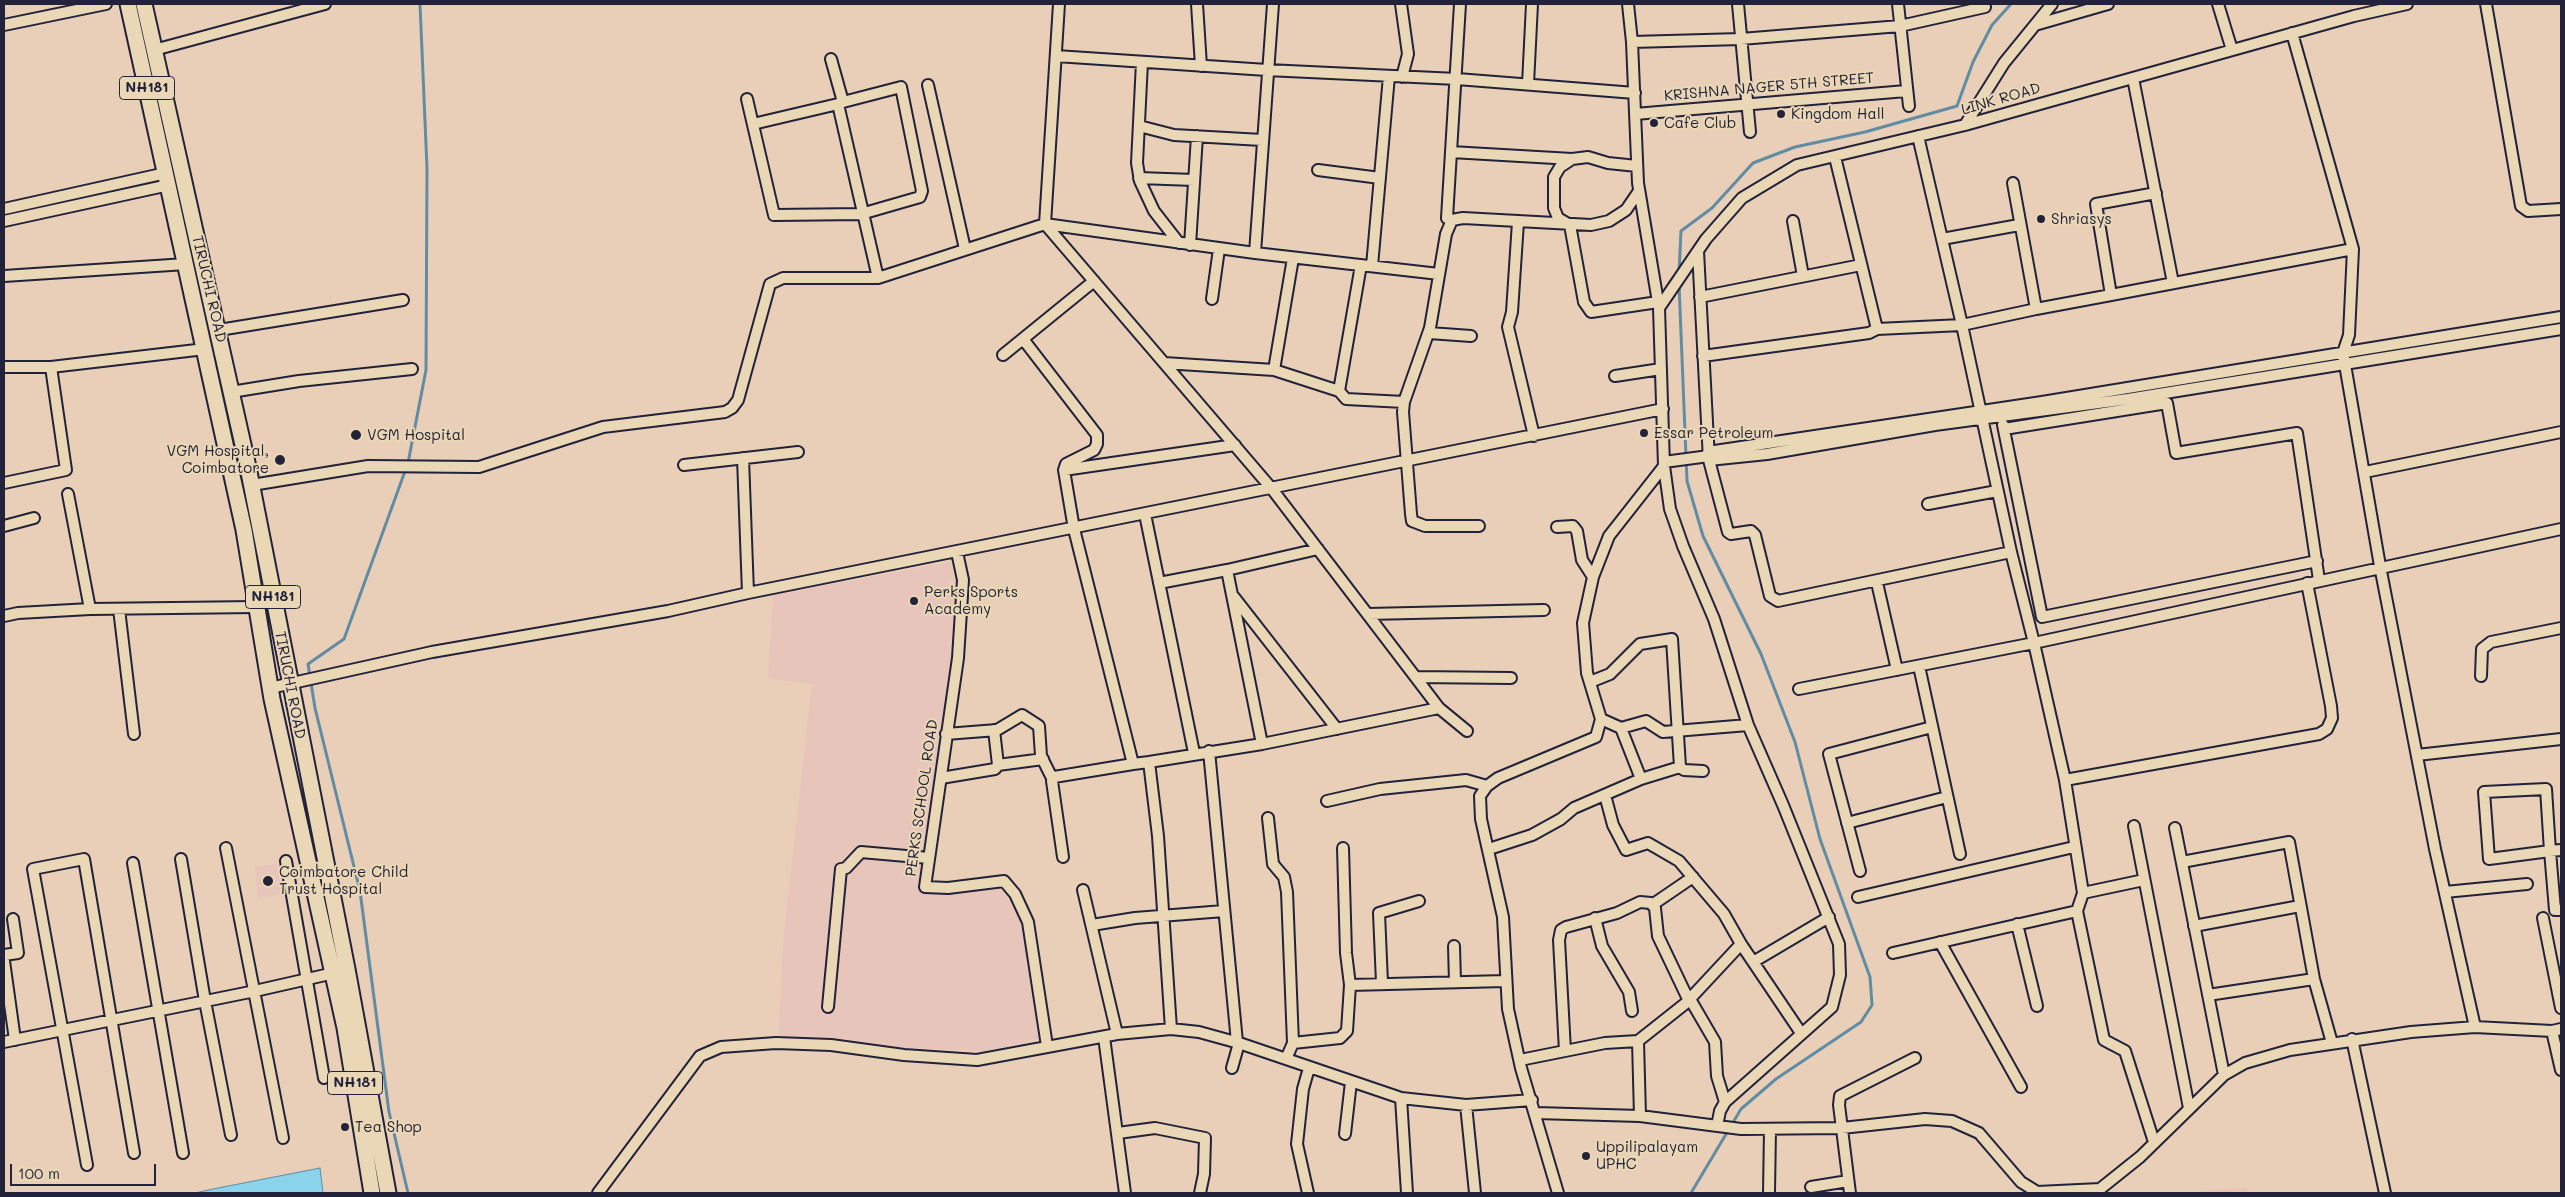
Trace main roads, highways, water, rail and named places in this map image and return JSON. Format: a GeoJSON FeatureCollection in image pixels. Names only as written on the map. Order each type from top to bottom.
{"type":"FeatureCollection","features":[{"type":"Feature","properties":{"kind":"highway","name":"NH181"},"geometry":{"type":"LineString","coordinates":[[128,4],[242,521],[270,688],[334,973],[359,1106],[372,1193]]}},
{"type":"Feature","properties":{"kind":"highway","name":"TIRUCHI ROAD"},"geometry":{"type":"LineString","coordinates":[[144,4],[219,330],[231,392],[296,681],[388,1193]]}},
{"type":"Feature","properties":{"kind":"water"},"geometry":{"type":"Polygon","coordinates":[[[320,1168],[323,1193],[195,1193],[213,1189],[320,1168]]]}},
{"type":"Feature","properties":{"kind":"waterway"},"geometry":{"type":"LineString","coordinates":[[408,1193],[389,1112],[360,891],[315,708],[308,664],[344,639],[408,463],[426,370],[427,168],[420,4]]}},
{"type":"Feature","properties":{"kind":"waterway"},"geometry":{"type":"LineString","coordinates":[[1679,273],[1681,231],[1712,208],[1753,163],[1795,147],[1865,132],[1957,106],[1973,62],[1992,25],[2011,4]]}},
{"type":"Feature","properties":{"kind":"waterway"},"geometry":{"type":"LineString","coordinates":[[1679,284],[1687,481],[1703,536],[1761,654],[1795,742],[1820,839],[1870,977],[1872,1005],[1861,1022],[1776,1079],[1741,1109],[1691,1193]]}},
{"type":"Feature","properties":{"kind":"place","name":"Kingdom Hall"},"geometry":{"type":"Point","coordinates":[1781,114]}},
{"type":"Feature","properties":{"kind":"place","name":"Cafe Club"},"geometry":{"type":"Point","coordinates":[1654,123]}},
{"type":"Feature","properties":{"kind":"place","name":"Shriasys"},"geometry":{"type":"Point","coordinates":[2041,219]}},
{"type":"Feature","properties":{"kind":"place","name":"Essar Petroleum"},"geometry":{"type":"Point","coordinates":[1644,433]}},
{"type":"Feature","properties":{"kind":"place","name":"VGM Hospital"},"geometry":{"type":"Point","coordinates":[356,435]}},
{"type":"Feature","properties":{"kind":"place","name":"VGM Hospital, Coimbatore"},"geometry":{"type":"Point","coordinates":[280,460]}},
{"type":"Feature","properties":{"kind":"place","name":"Perks Sports Academy"},"geometry":{"type":"Point","coordinates":[914,601]}},
{"type":"Feature","properties":{"kind":"place","name":"Coimbatore Child Trust Hospital"},"geometry":{"type":"Point","coordinates":[268,881]}},
{"type":"Feature","properties":{"kind":"place","name":"Tea Shop"},"geometry":{"type":"Point","coordinates":[345,1127]}},
{"type":"Feature","properties":{"kind":"place","name":"Uppilipalayam UPHC"},"geometry":{"type":"Point","coordinates":[1586,1156]}}]}
